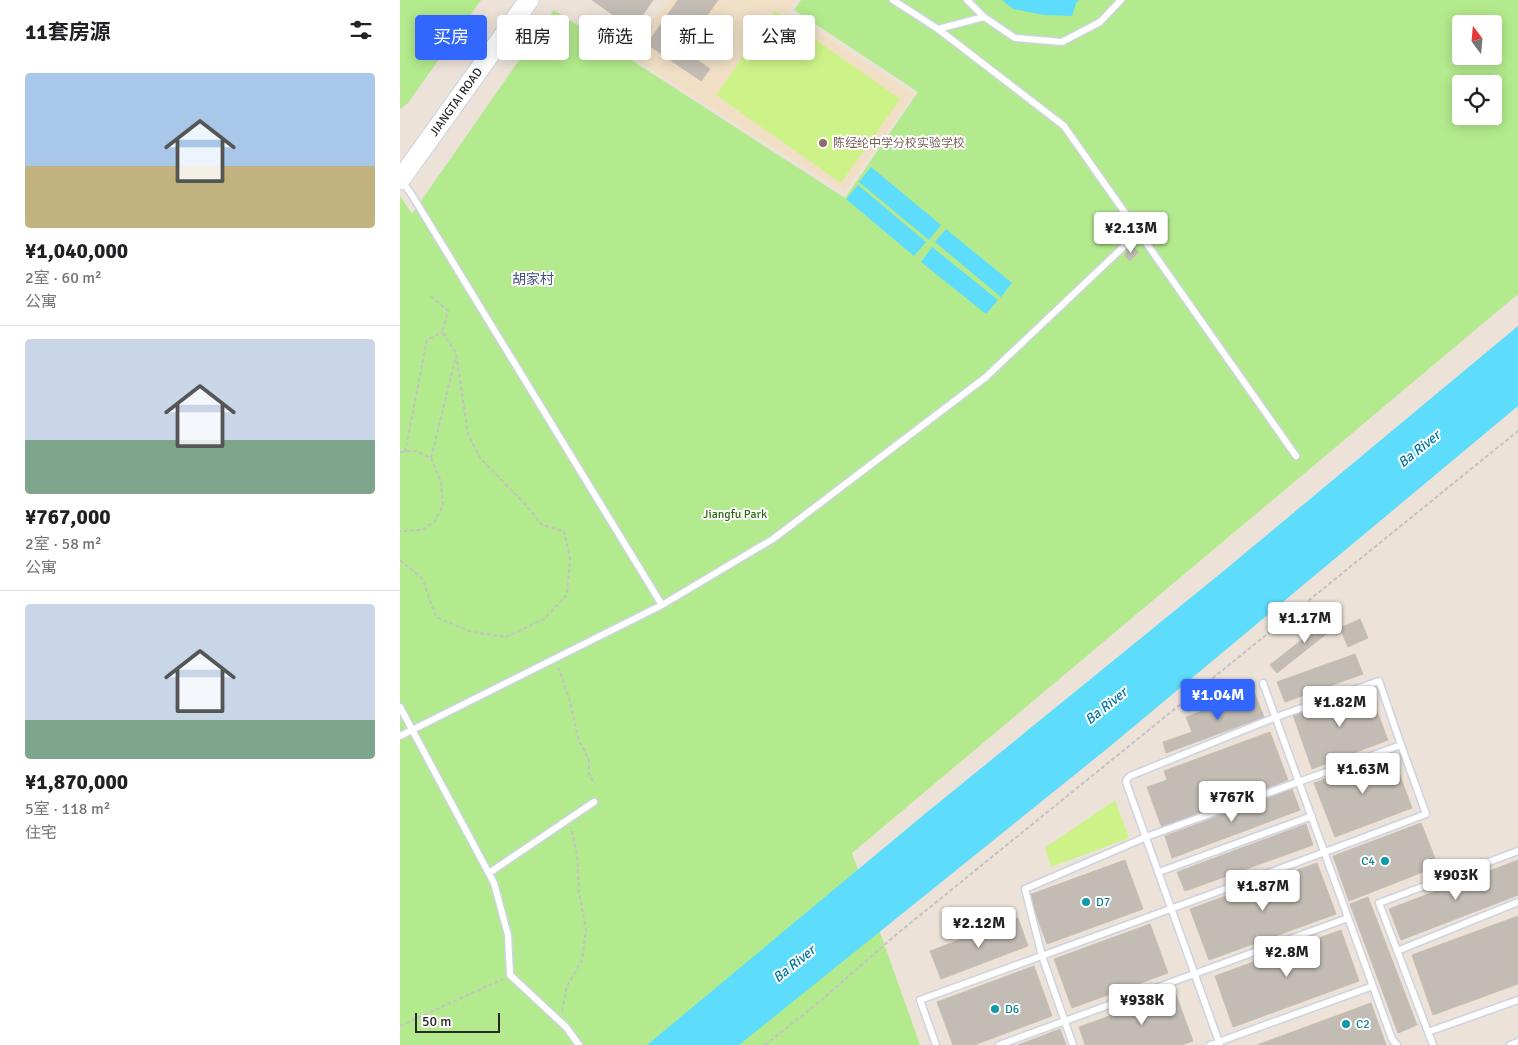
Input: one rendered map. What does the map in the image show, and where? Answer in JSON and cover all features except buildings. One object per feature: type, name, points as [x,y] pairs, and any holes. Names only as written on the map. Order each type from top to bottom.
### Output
[{"type":"main road","name":"JIANGTAI ROAD","points":[[400,180],[528,0]]},
{"type":"lane","points":[[893,0],[938,29],[1064,126],[1296,456]]},
{"type":"lane","points":[[966,0],[984,17],[1016,38],[1062,42],[1100,22],[1122,0]]},
{"type":"lane","points":[[938,29],[984,17]]},
{"type":"lane","points":[[400,180],[410,192],[662,605]]},
{"type":"lane","points":[[400,736],[662,605],[774,539],[986,377],[1138,233]]},
{"type":"lane","points":[[936,1045],[920,1000],[1172,909],[1325,853],[1426,814],[1379,681],[1276,717],[1130,776],[1127,779],[1126,782],[1159,872],[1172,909],[1220,1043]]},
{"type":"lane","points":[[1263,683],[1392,1039],[1397,1045]]},
{"type":"lane","points":[[400,707],[494,883],[508,935],[510,975],[566,1027],[579,1045]]},
{"type":"lane","points":[[1073,1045],[1042,956],[1025,889],[1146,837],[1401,745]]},
{"type":"lane","points":[[488,873],[594,802]]},
{"type":"lane","points":[[1159,872],[1312,816]]},
{"type":"lane","points":[[1433,1045],[1379,903],[1518,852]]},
{"type":"lane","points":[[1397,951],[1518,902]]},
{"type":"lane","points":[[1000,1045],[1348,918]]},
{"type":"lane","points":[[1210,1045],[1220,1043],[1373,986]]},
{"type":"lane","points":[[1428,1032],[1518,1000]]},
{"type":"lane","points":[[1510,1045],[1518,1042]]},
{"type":"path","points":[[405,452],[427,340],[442,332],[448,311],[430,296]]},
{"type":"path","points":[[400,560],[422,578],[436,616],[472,632],[506,637],[544,619],[567,595],[570,559],[564,531],[542,525],[526,505],[480,458],[468,434],[456,354],[442,332]]},
{"type":"path","points":[[400,532],[422,530],[435,521],[442,505],[442,482],[431,458],[456,354]]},
{"type":"path","points":[[766,1045],[906,927],[1518,431]]},
{"type":"path","points":[[400,452],[416,451],[431,458]]},
{"type":"path","points":[[555,658],[570,701],[580,742],[589,762],[588,774],[595,784]]},
{"type":"path","points":[[561,1022],[562,1002],[567,986],[582,960],[586,930],[579,893],[577,854],[569,820]]},
{"type":"path","points":[[400,1026],[510,975]]},
{"type":"shaded area","name":"陈经纶中学分校实验学校","points":[[667,0],[796,0],[788,12],[793,15],[743,15],[743,60],[815,60],[815,30],[914,94],[844,192],[636,60],[651,60],[651,23]]},
{"type":"green space","points":[[400,0],[481,0],[470,15],[415,15],[415,60],[438,60],[408,103],[400,109]]},
{"type":"green space","name":"Jiangfu Park","points":[[801,0],[1518,0],[1518,294],[852,853],[920,1045],[400,1045],[400,196],[412,214],[519,60],[569,60],[569,20],[579,26],[579,60],[631,60],[845,198],[918,92],[815,24],[815,15],[802,15],[794,10]]},
{"type":"green space","name":"Jiangfu Park","points":[[554,10],[562,15],[551,15]]},
{"type":"green space","points":[[775,11],[781,15],[772,15]]},
{"type":"green space","points":[[815,39],[900,99],[841,183],[716,95],[743,57],[743,60],[815,60]]},
{"type":"green space","points":[[1115,800],[1129,838],[1051,867],[1045,848]]},
{"type":"water","points":[[1002,0],[1079,0],[1076,3],[1072,16],[1044,15],[1013,9]]},
{"type":"water","points":[[871,167],[941,225],[929,240],[859,182]]},
{"type":"water","points":[[858,185],[926,242],[914,256],[846,199]]},
{"type":"water","points":[[946,229],[1012,283],[1001,297],[935,242]]},
{"type":"water","points":[[932,247],[998,300],[986,314],[921,262]]},
{"type":"water","name":"Ba River","points":[[1518,326],[1518,406],[1108,748],[739,1045],[647,1045],[926,813],[1226,569]]},
{"type":"place","name":"陈经纶中学分校实验学校","points":[[823,143]]},
{"type":"place","name":"C4","points":[[1385,861]]},
{"type":"place","name":"D7","points":[[1086,902]]},
{"type":"place","name":"D6","points":[[995,1009]]},
{"type":"place","name":"C2","points":[[1346,1024]]},
{"type":"district","name":"胡家村","points":[[533,279]]}]
